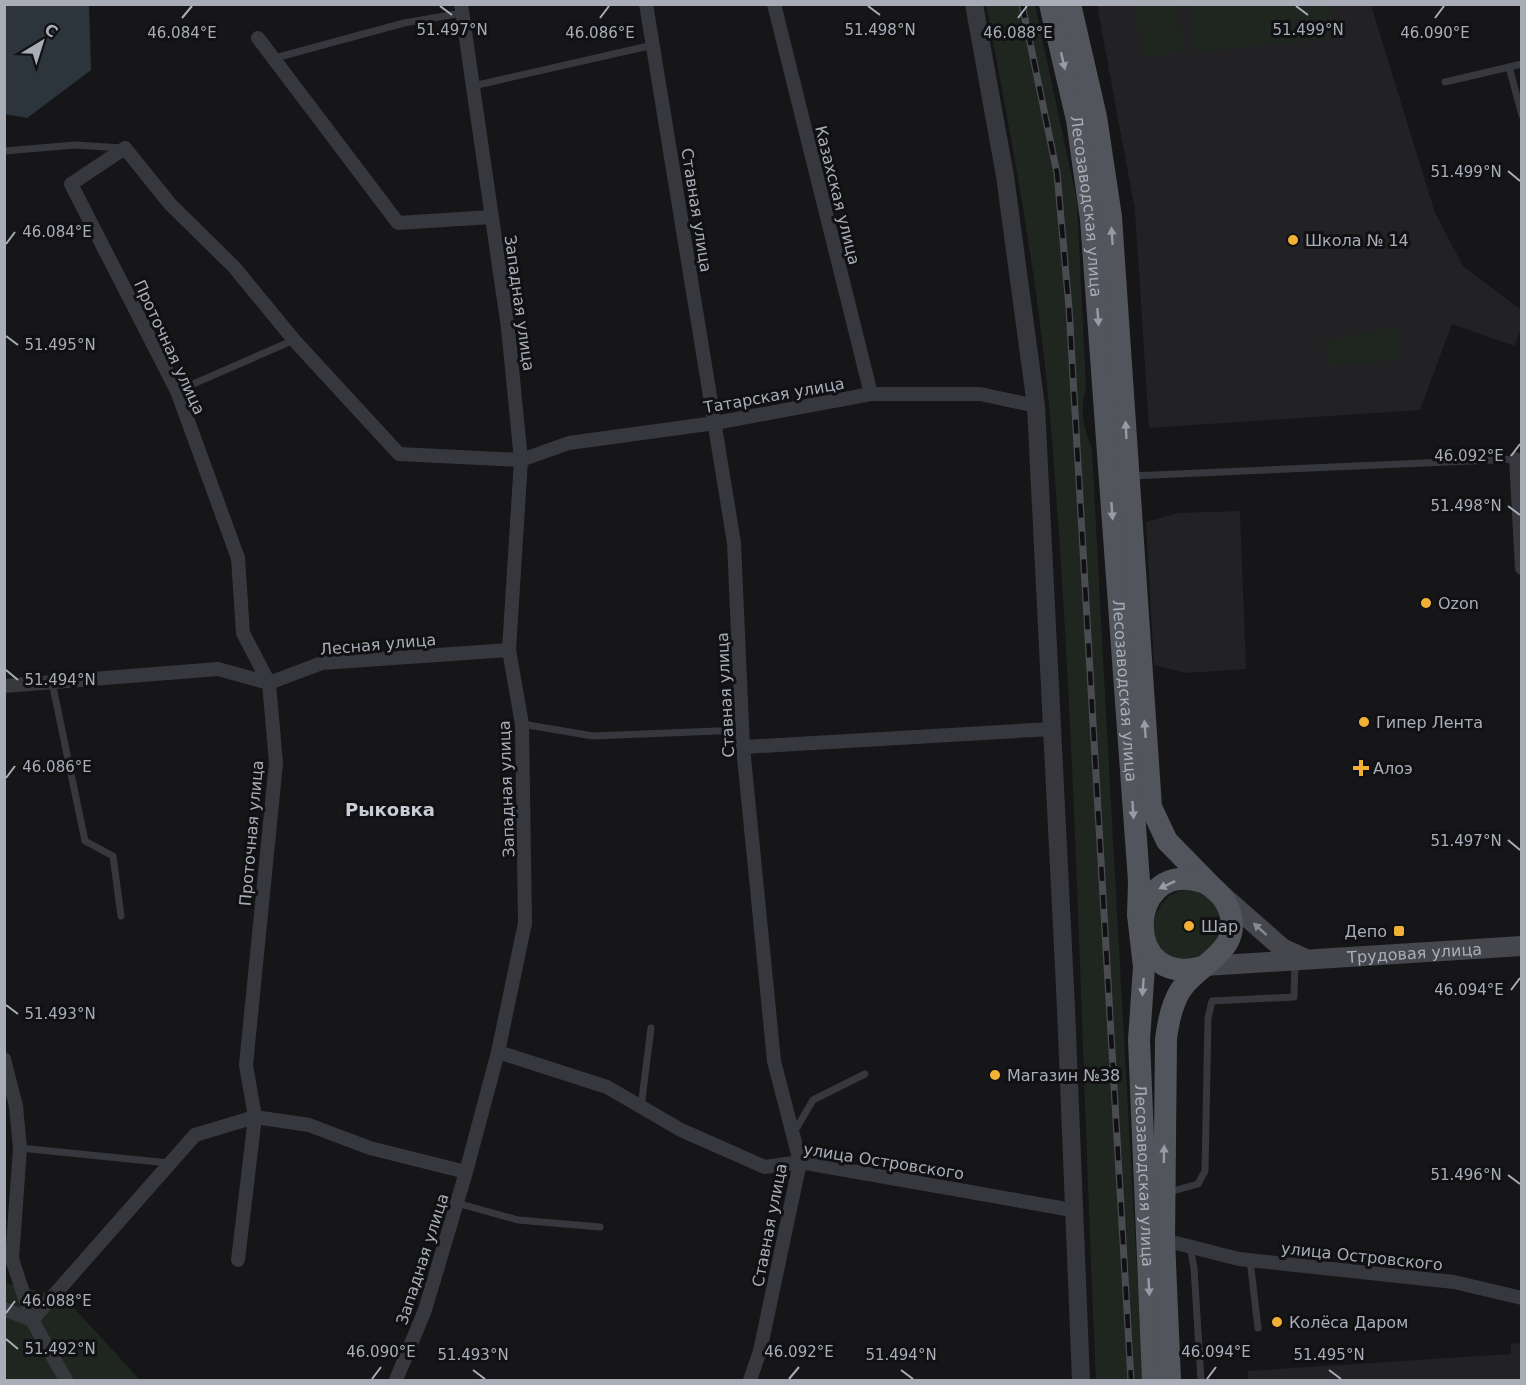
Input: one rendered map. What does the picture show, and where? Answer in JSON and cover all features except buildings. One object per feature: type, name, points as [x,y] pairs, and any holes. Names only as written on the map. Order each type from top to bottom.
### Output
[{"type":"main road","name":"Лесозаводская улица","points":[[1050,4],[1077,120],[1091,219],[1138,869],[1138,915],[1144,967],[1139,1040],[1153,1380]]},
{"type":"main road","name":"Лесозаводская улица","points":[[1070,4],[1096,117],[1111,217],[1151,807],[1167,841],[1215,890]]},
{"type":"main road","points":[[1189,879],[1207,884],[1215,890],[1227,904],[1231,931],[1225,948],[1205,966],[1184,970],[1164,964],[1148,949],[1141,929],[1148,901],[1169,882],[1189,879]]},
{"type":"main road","name":"Трудовая улица","points":[[1215,890],[1282,948],[1302,960]]},
{"type":"main road","name":"Трудовая улица","points":[[1205,966],[1521,946]]},
{"type":"main road","name":"Лесозаводская улица","points":[[1170,1380],[1164,1240],[1166,1039],[1168,1020],[1179,993],[1205,966]]},
{"type":"street","name":"Ставная улица","points":[[646,4],[734,543],[743,747],[774,1061],[800,1162],[760,1351],[750,1380]]},
{"type":"street","name":"Казахская улица","points":[[774,4],[871,394]]},
{"type":"street","points":[[975,4],[1005,176],[1036,406],[1066,1008],[1072,1210],[1081,1380]]},
{"type":"street","name":"Западная улица","points":[[396,1380],[425,1310],[466,1172],[498,1052],[525,923],[522,724],[509,650],[521,460],[508,328],[462,9]]},
{"type":"street","points":[[258,38],[398,223],[491,217]]},
{"type":"street","points":[[125,148],[170,204],[234,267],[294,340],[399,454],[521,460]]},
{"type":"street","name":"Проточная улица","points":[[125,148],[71,184],[177,391],[238,558],[243,633],[269,683],[276,763],[246,1065],[255,1117],[238,1260]]},
{"type":"street","name":"Татарская улица","points":[[521,460],[569,443],[715,423],[871,394],[980,394],[1036,406]]},
{"type":"street","points":[[1516,459],[1521,568]]},
{"type":"street","name":"Лесная улица","points":[[269,683],[322,663],[509,650]]},
{"type":"street","points":[[4,686],[218,669],[269,683]]},
{"type":"street","points":[[743,747],[1052,729]]},
{"type":"street","name":"улица Островского","points":[[498,1052],[607,1087],[681,1130],[765,1167],[800,1162],[1072,1210]]},
{"type":"street","points":[[4,1059],[16,1106],[20,1148],[12,1259],[32,1320],[66,1380]]},
{"type":"street","points":[[32,1320],[195,1135],[255,1117],[309,1125],[370,1148],[466,1172]]},
{"type":"street","name":"улица Островского","points":[[1164,1240],[1250,1260],[1454,1282],[1521,1298]]},
{"type":"street","points":[[4,1309],[32,1320]]},
{"type":"lane","points":[[275,58],[462,9]]},
{"type":"lane","points":[[473,86],[652,45]]},
{"type":"lane","points":[[1445,82],[1521,64]]},
{"type":"lane","points":[[1509,67],[1521,115]]},
{"type":"lane","points":[[4,151],[75,145],[125,148]]},
{"type":"lane","points":[[177,391],[294,340]]},
{"type":"lane","points":[[1128,476],[1516,459]]},
{"type":"lane","points":[[52,682],[85,841],[113,856],[122,916]]},
{"type":"lane","points":[[522,724],[593,736],[742,730]]},
{"type":"lane","points":[[1164,1193],[1198,1184],[1204,1171],[1208,1018],[1212,1001],[1294,997],[1302,960]]},
{"type":"lane","points":[[641,1107],[651,1028]]},
{"type":"lane","points":[[793,1134],[813,1100],[865,1074]]},
{"type":"lane","points":[[20,1148],[170,1163]]},
{"type":"lane","points":[[457,1203],[518,1220],[600,1227]]},
{"type":"lane","points":[[1190,1247],[1194,1268],[1201,1380]]},
{"type":"lane","points":[[1250,1260],[1258,1328]]},
{"type":"shaded area","points":[[4,5],[89,5],[91,70],[27,118],[5,114]]},
{"type":"shaded area","points":[[986,5],[1035,5],[1077,201],[1086,388],[1083,411],[1092,449],[1143,1380],[1096,1380],[1072,777],[1050,416],[1039,313],[1015,158]]},
{"type":"shaded area","name":"Школа № 14","points":[[1097,5],[1371,5],[1435,213],[1463,266],[1521,310],[1521,330],[1514,346],[1452,324],[1420,410],[1149,428],[1135,210]]},
{"type":"shaded area","points":[[1136,5],[1178,5],[1183,52],[1142,57]]},
{"type":"shaded area","points":[[1189,5],[1330,5],[1334,37],[1195,53]]},
{"type":"shaded area","points":[[1397,327],[1400,360],[1327,366],[1326,340]]},
{"type":"shaded area","points":[[1240,511],[1246,669],[1186,673],[1154,665],[1146,522],[1178,513]]},
{"type":"shaded area","points":[[1192,888],[1213,896],[1226,930],[1204,958],[1181,960],[1168,956],[1160,947],[1155,936],[1154,924],[1157,912],[1165,901],[1176,892]]},
{"type":"shaded area","points":[[5,1283],[64,1297],[140,1380],[5,1380]]},
{"type":"shaded area","points":[[1521,1343],[1521,1380],[1248,1380],[1248,1371],[1511,1354],[1511,1344]]},
{"type":"railway","points":[[1022,4],[1057,173],[1069,308],[1131,1380]]},
{"type":"place","name":"Школа № 14","points":[[1293,240]]},
{"type":"place","name":"Ozon","points":[[1426,603]]},
{"type":"place","name":"Гипер Лента","points":[[1364,722]]},
{"type":"place","name":"Алоэ","points":[[1361,768]]},
{"type":"place","name":"Шар","points":[[1189,926]]},
{"type":"place","name":"Депо","points":[[1399,931]]},
{"type":"place","name":"Магазин №38","points":[[995,1075]]},
{"type":"place","name":"Колёса Даром","points":[[1277,1322]]},
{"type":"district","name":"Рыковка","points":[[390,810]]}]
